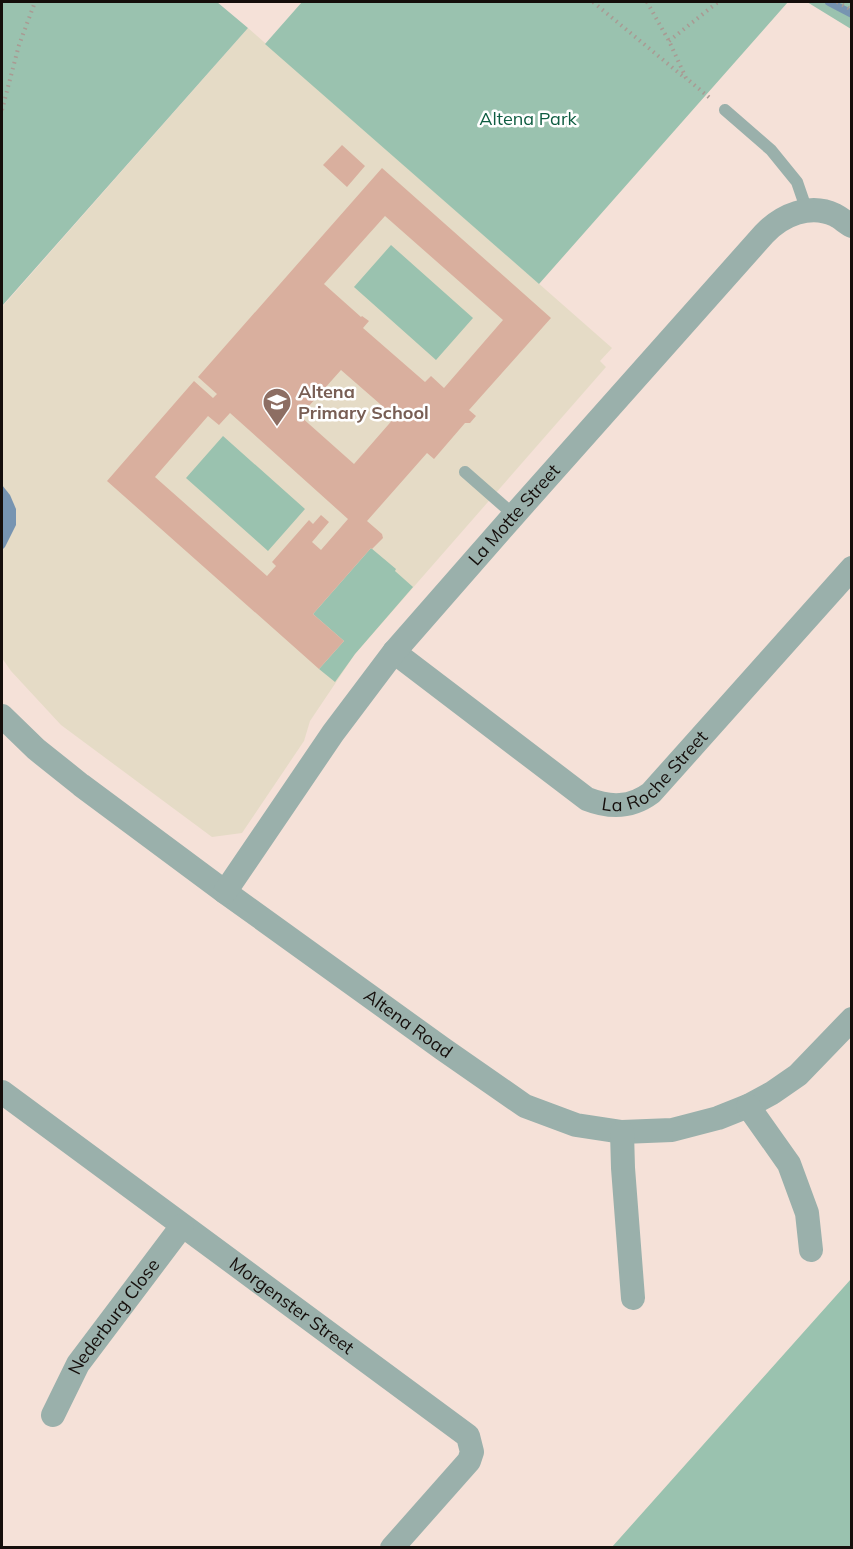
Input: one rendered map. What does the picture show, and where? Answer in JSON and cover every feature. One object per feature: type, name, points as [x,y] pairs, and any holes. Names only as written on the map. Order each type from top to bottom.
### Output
[{"type":"street","name":"La Motte Street","points":[[225,892],[333,733],[394,652],[772,225],[783,218],[807,211],[826,212],[852,226]]},
{"type":"street","name":"La Roche Street","points":[[394,652],[587,799],[599,804],[626,805],[651,793],[852,568]]},
{"type":"street","name":"Altena Road","points":[[2,716],[36,749],[81,785],[225,892],[525,1106],[576,1125],[622,1132],[672,1130],[718,1118],[748,1107],[798,1075],[852,1019]]},
{"type":"street","name":"Morgenster Street","points":[[2,1092],[468,1436],[472,1452],[469,1461],[392,1548]]},
{"type":"street","points":[[748,1107],[789,1164],[807,1213],[811,1250]]},
{"type":"street","points":[[622,1132],[633,1298]]},
{"type":"street","name":"Nederburg Close","points":[[53,1415],[78,1364],[182,1226]]},
{"type":"lane","points":[[725,110],[771,150],[798,182],[807,211]]},
{"type":"lane","points":[[465,472],[514,515]]},
{"type":"path","points":[[2,110],[19,45],[35,2]]},
{"type":"path","points":[[593,2],[725,110]]},
{"type":"path","points":[[647,2],[686,78]]},
{"type":"path","points":[[669,41],[717,2]]},
{"type":"path","points":[[837,2],[852,10]]},
{"type":"shaded area","name":"Altena Primary School","points":[[248,28],[612,348],[600,361],[606,367],[355,654],[310,721],[304,741],[242,833],[212,837],[61,725],[11,671],[2,658],[2,307]]},
{"type":"green space","points":[[2,2],[217,2],[248,28],[2,306]]},
{"type":"green space","name":"Altena Park","points":[[302,2],[788,2],[539,284],[265,44]]},
{"type":"green space","points":[[807,2],[851,2],[851,29]]},
{"type":"green space","points":[[391,245],[473,318],[436,360],[354,287]]},
{"type":"green space","points":[[223,436],[305,509],[268,551],[186,478]]},
{"type":"green space","points":[[371,548],[413,587],[355,654],[335,682],[319,669],[344,641],[313,614]]},
{"type":"green space","points":[[851,1279],[851,1547],[612,1547]]},
{"type":"water","points":[[2,485],[10,495],[16,509],[16,525],[2,550]]},
{"type":"building","points":[[342,145],[365,166],[347,187],[323,165]]},
{"type":"building","points":[[382,168],[551,318],[469,410],[476,416],[470,423],[465,423],[434,459],[427,453],[367,521],[382,534],[383,538],[371,548],[313,614],[344,641],[319,669],[107,481],[194,381],[213,398],[217,394],[198,377]],"holes":[[[385,216],[503,320],[444,388],[431,376],[425,382],[363,328],[369,321],[361,317],[324,284]],[[341,370],[395,417],[354,464],[300,416]],[[230,413],[348,519],[321,550],[312,542],[329,522],[321,515],[313,524],[309,520],[272,562],[276,566],[267,576],[155,477],[208,416],[219,425]]]},
{"type":"waterway","points":[[829,2],[852,14]]},
{"type":"place","name":"Altena Primary School","points":[[277,428]]}]
